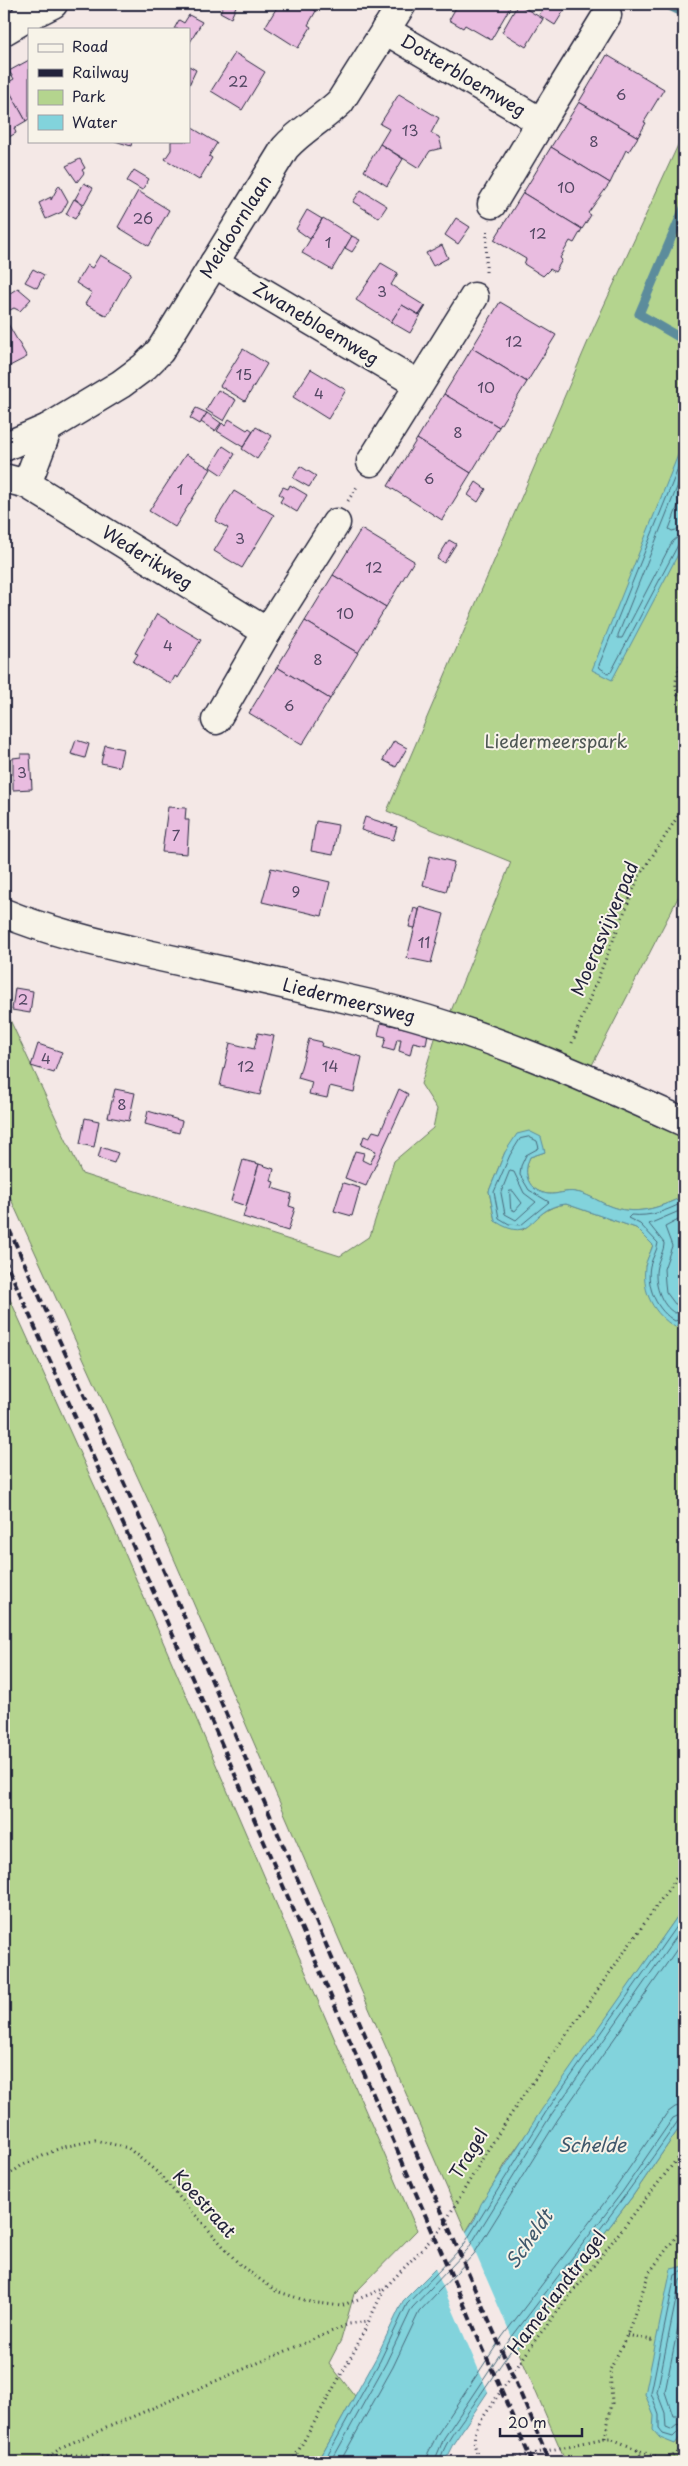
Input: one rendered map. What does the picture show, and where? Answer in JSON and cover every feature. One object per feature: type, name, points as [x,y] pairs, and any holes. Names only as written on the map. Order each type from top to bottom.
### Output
[{"type":"street","name":"Meidoornlaan","points":[[4,447],[48,428],[121,384],[144,367],[160,351],[285,148],[297,134],[326,115],[340,102],[402,4]]},
{"type":"street","points":[[4,31],[38,7]]},
{"type":"street","name":"Dotterbloemweg","points":[[492,204],[607,15]]},
{"type":"street","name":"Dotterbloemweg","points":[[386,30],[541,122]]},
{"type":"street","name":"Zwanebloemweg","points":[[214,263],[418,384]]},
{"type":"street","points":[[371,462],[474,297]]},
{"type":"street","points":[[15,481],[48,428]]},
{"type":"street","name":"Wederikweg","points":[[15,481],[267,632]]},
{"type":"street","points":[[216,720],[267,632],[336,523]]},
{"type":"street","name":"Liedermeersweg","points":[[4,913],[25,922],[124,948],[376,1006],[459,1028],[562,1067],[684,1122]]},
{"type":"path","points":[[474,297],[486,275],[486,238],[492,204]]},
{"type":"path","points":[[336,523],[371,462]]},
{"type":"path","points":[[684,656],[677,672],[675,688],[684,705]]},
{"type":"path","name":"Moerasvijverpad","points":[[562,1067],[638,878],[684,807]]},
{"type":"path","name":"Tragel","points":[[292,2462],[356,2348],[384,2288],[441,2229],[523,2096],[684,1867]]},
{"type":"path","name":"Koestraat","points":[[4,2179],[21,2166],[60,2148],[95,2140],[128,2148],[158,2173],[240,2265],[276,2291],[310,2302],[341,2306],[384,2288]]},
{"type":"path","name":"Hamerlandtragel","points":[[480,2462],[474,2445],[474,2433],[480,2422],[536,2339],[684,2150]]},
{"type":"path","points":[[605,2438],[612,2403],[610,2370],[627,2335],[649,2273],[681,2230],[684,2218]]},
{"type":"path","points":[[36,2462],[48,2457],[64,2446],[340,2328],[368,2321]]},
{"type":"path","points":[[627,2335],[656,2341]]},
{"type":"path","points":[[496,2462],[605,2438],[610,2438],[665,2461],[684,2449]]},
{"type":"path","points":[[636,2450],[645,2462]]},
{"type":"path","points":[[48,2457],[81,2456],[136,2462]]},
{"type":"green space","name":"Liedermeerspark","points":[[684,132],[684,886],[591,1067],[451,1011],[511,862],[387,811],[595,325]]},
{"type":"green space","points":[[4,1007],[82,1174],[340,1256],[370,1236],[394,1161],[433,1128],[437,1109],[421,1084],[437,1032],[684,1131],[684,1196],[647,1210],[617,1209],[579,1193],[548,1194],[541,1192],[528,1181],[527,1170],[530,1157],[545,1152],[505,1152],[489,1191],[495,1221],[523,1230],[547,1210],[566,1204],[636,1228],[653,1245],[645,1266],[675,1327],[684,1321],[684,1907],[506,2163],[466,2232],[159,1524],[4,1184]]},
{"type":"green space","points":[[4,1286],[120,1542],[417,2230],[354,2294],[341,2340],[329,2363],[355,2396],[318,2462],[4,2462]]},
{"type":"green space","points":[[684,2121],[684,2462],[566,2462],[517,2348],[632,2197]]},
{"type":"water","points":[[684,440],[684,543],[612,680],[592,670]]},
{"type":"water","points":[[529,1131],[541,1137],[545,1152],[530,1157],[527,1170],[528,1181],[541,1192],[548,1194],[579,1193],[588,1195],[617,1209],[637,1211],[647,1210],[684,1196],[684,1321],[675,1327],[661,1316],[651,1302],[645,1286],[645,1277],[646,1264],[653,1245],[636,1228],[566,1204],[544,1212],[525,1228],[518,1230],[508,1228],[495,1221],[489,1191],[505,1152],[517,1134]]},
{"type":"water","name":"Schelde","points":[[684,1907],[684,2121],[632,2197],[517,2348],[453,2444],[444,2462],[318,2462],[376,2358],[403,2301],[439,2265],[466,2232],[475,2219],[481,2204],[542,2109]]},
{"type":"water","points":[[684,2266],[684,2432],[675,2444],[660,2438],[653,2430],[654,2416],[645,2394],[671,2269]]},
{"type":"pier","points":[[465,2229],[518,2351],[489,2394],[434,2266],[457,2242]]},
{"type":"building","points":[[224,4],[237,4],[231,18],[220,12]]},
{"type":"building","points":[[279,4],[305,4],[316,11],[308,25],[311,27],[298,48],[265,27]]},
{"type":"building","points":[[458,4],[512,4],[491,40],[465,25],[463,28],[449,20]]},
{"type":"building","points":[[518,4],[543,19],[526,47],[502,32]]},
{"type":"building","points":[[546,4],[568,4],[555,25],[539,15]]},
{"type":"building","points":[[189,15],[202,22],[190,42],[190,28],[175,28],[179,20],[184,23]]},
{"type":"building","points":[[235,53],[265,72],[242,110],[211,91]]},
{"type":"building","points":[[607,55],[664,89],[644,122],[646,123],[638,137],[579,102]]},
{"type":"building","points":[[28,61],[28,120],[26,121],[5,84],[14,79],[9,71]]},
{"type":"building","points":[[190,67],[196,70],[190,83]]},
{"type":"building","points":[[4,81],[26,121],[14,128],[16,133],[4,140]]},
{"type":"building","points":[[399,94],[439,118],[431,133],[439,137],[442,148],[430,151],[419,168],[380,144],[389,129],[380,124]]},
{"type":"building","points":[[579,102],[638,137],[629,151],[626,150],[610,183],[551,147]]},
{"type":"building","points":[[190,127],[217,143],[209,156],[212,158],[199,180],[165,159],[171,150],[171,142],[190,142]]},
{"type":"building","points":[[118,142],[132,142],[131,146]]},
{"type":"building","points":[[380,144],[403,159],[387,186],[364,171]]},
{"type":"building","points":[[551,147],[610,183],[588,213],[591,215],[582,229],[523,193]]},
{"type":"building","points":[[80,159],[85,168],[82,170],[84,173],[77,182],[66,166]]},
{"type":"building","points":[[134,170],[149,179],[142,190],[127,181]]},
{"type":"building","points":[[84,183],[93,188],[84,204],[75,199]]},
{"type":"building","points":[[59,185],[68,201],[62,212],[46,219],[39,203],[51,197],[51,200]]},
{"type":"building","points":[[361,190],[387,206],[379,218],[353,202]]},
{"type":"building","points":[[138,191],[169,210],[149,246],[118,227]]},
{"type":"building","points":[[523,193],[582,229],[574,243],[570,241],[560,258],[562,260],[555,272],[550,269],[543,276],[524,264],[526,259],[494,240]]},
{"type":"building","points":[[74,199],[83,205],[75,219],[66,214]]},
{"type":"building","points":[[307,210],[322,219],[310,239],[296,229]]},
{"type":"building","points":[[323,218],[352,236],[332,270],[302,253]]},
{"type":"building","points":[[456,218],[470,227],[458,244],[445,235]]},
{"type":"building","points":[[352,236],[360,240],[352,252],[345,248]]},
{"type":"building","points":[[442,245],[448,258],[433,266],[426,253]]},
{"type":"building","points":[[100,255],[131,273],[107,316],[85,304],[92,293],[76,283],[87,265],[92,268]]},
{"type":"building","points":[[381,263],[398,273],[391,285],[425,306],[419,315],[402,305],[391,322],[356,300]]},
{"type":"building","points":[[33,269],[44,275],[37,288],[25,282]]},
{"type":"building","points":[[18,288],[31,299],[20,311],[14,308],[8,311],[4,303],[4,297]]},
{"type":"building","points":[[500,302],[556,335],[527,382],[472,348]]},
{"type":"building","points":[[402,305],[419,315],[426,306],[410,333],[391,322]]},
{"type":"building","points":[[8,324],[27,357],[4,369],[4,326]]},
{"type":"building","points":[[472,348],[527,382],[499,427],[444,394]]},
{"type":"building","points":[[243,349],[267,364],[245,401],[220,386]]},
{"type":"building","points":[[311,369],[346,390],[328,419],[293,397]]},
{"type":"building","points":[[218,390],[236,400],[224,421],[206,410]]},
{"type":"building","points":[[444,394],[499,427],[471,473],[417,439]]},
{"type":"building","points":[[196,408],[207,413],[200,424],[190,418]]},
{"type":"building","points":[[207,413],[221,423],[215,431],[201,422]]},
{"type":"building","points":[[229,419],[247,430],[249,428],[253,431],[243,447],[217,431],[222,423],[225,426]]},
{"type":"building","points":[[256,427],[272,436],[257,459],[242,449]]},
{"type":"building","points":[[417,439],[471,473],[442,520],[388,486]]},
{"type":"building","points":[[223,446],[235,454],[222,475],[210,467]]},
{"type":"building","points":[[186,454],[211,469],[175,527],[149,511]]},
{"type":"building","points":[[300,466],[316,476],[309,487],[293,478]]},
{"type":"building","points":[[476,482],[486,489],[478,502],[468,495]]},
{"type":"building","points":[[290,485],[307,495],[297,512],[280,502],[283,497],[279,494],[283,487],[288,489]]},
{"type":"building","points":[[234,491],[274,515],[242,568],[214,551],[228,528],[215,521]]},
{"type":"building","points":[[361,529],[414,561],[386,607],[333,575]]},
{"type":"building","points":[[449,540],[456,544],[444,563],[437,559]]},
{"type":"building","points":[[333,575],[386,607],[358,653],[305,621]]},
{"type":"building","points":[[157,614],[201,640],[178,678],[175,676],[171,684],[133,662],[138,654],[135,653]]},
{"type":"building","points":[[305,621],[358,653],[330,699],[277,667]]},
{"type":"building","points":[[277,667],[330,699],[302,745],[249,713]]},
{"type":"building","points":[[76,740],[89,744],[85,758],[71,754]]},
{"type":"building","points":[[394,741],[407,748],[396,767],[383,760]]},
{"type":"building","points":[[105,745],[123,749],[119,767],[101,763]]},
{"type":"building","points":[[21,754],[30,754],[32,789],[13,790],[13,758],[21,757]]},
{"type":"building","points":[[168,807],[186,808],[185,820],[189,820],[187,854],[162,852]]},
{"type":"building","points":[[365,817],[397,827],[393,840],[361,830]]},
{"type":"building","points":[[316,821],[338,825],[333,855],[311,851]]},
{"type":"building","points":[[430,856],[454,862],[446,892],[423,885]]},
{"type":"building","points":[[271,868],[330,882],[322,916],[262,902]]},
{"type":"building","points":[[420,907],[444,914],[431,963],[407,958]]},
{"type":"building","points":[[414,908],[419,910],[415,928],[409,927]]},
{"type":"building","points":[[15,988],[33,991],[30,1013],[12,1010]]},
{"type":"building","points":[[381,1023],[428,1033],[426,1045],[413,1042],[410,1055],[399,1051],[401,1039],[397,1039],[394,1051],[383,1048],[386,1037],[378,1035]]},
{"type":"building","points":[[258,1033],[274,1036],[260,1095],[220,1086],[230,1043],[254,1049]]},
{"type":"building","points":[[309,1039],[322,1042],[321,1046],[362,1057],[354,1092],[330,1086],[327,1098],[309,1094],[312,1082],[298,1078]]},
{"type":"building","points":[[38,1044],[62,1052],[54,1073],[31,1066]]},
{"type":"building","points":[[115,1089],[135,1093],[129,1121],[108,1117]]},
{"type":"building","points":[[399,1089],[408,1094],[366,1186],[345,1178],[355,1151],[364,1153],[362,1160],[370,1164],[376,1151],[361,1145],[364,1136],[369,1138],[373,1131],[380,1133]]},
{"type":"building","points":[[148,1111],[182,1121],[179,1133],[145,1124]]},
{"type":"building","points":[[85,1118],[99,1121],[94,1147],[80,1144]]},
{"type":"building","points":[[101,1147],[118,1153],[114,1163],[98,1158]]},
{"type":"building","points":[[243,1160],[259,1164],[246,1206],[231,1201]]},
{"type":"building","points":[[259,1164],[274,1169],[271,1181],[274,1182],[272,1188],[292,1194],[289,1206],[295,1208],[288,1231],[243,1217]]},
{"type":"building","points":[[343,1183],[360,1188],[352,1216],[334,1211]]},
{"type":"waterway","points":[[665,4],[684,13]]},
{"type":"waterway","points":[[684,208],[639,314],[684,340]]},
{"type":"railway","points":[[4,1218],[176,1598],[550,2462]]},
{"type":"railway","points":[[4,1258],[227,1756],[532,2462]]},
{"type":"water label","name":"Scheldt","points":[[529,2239]]}]
